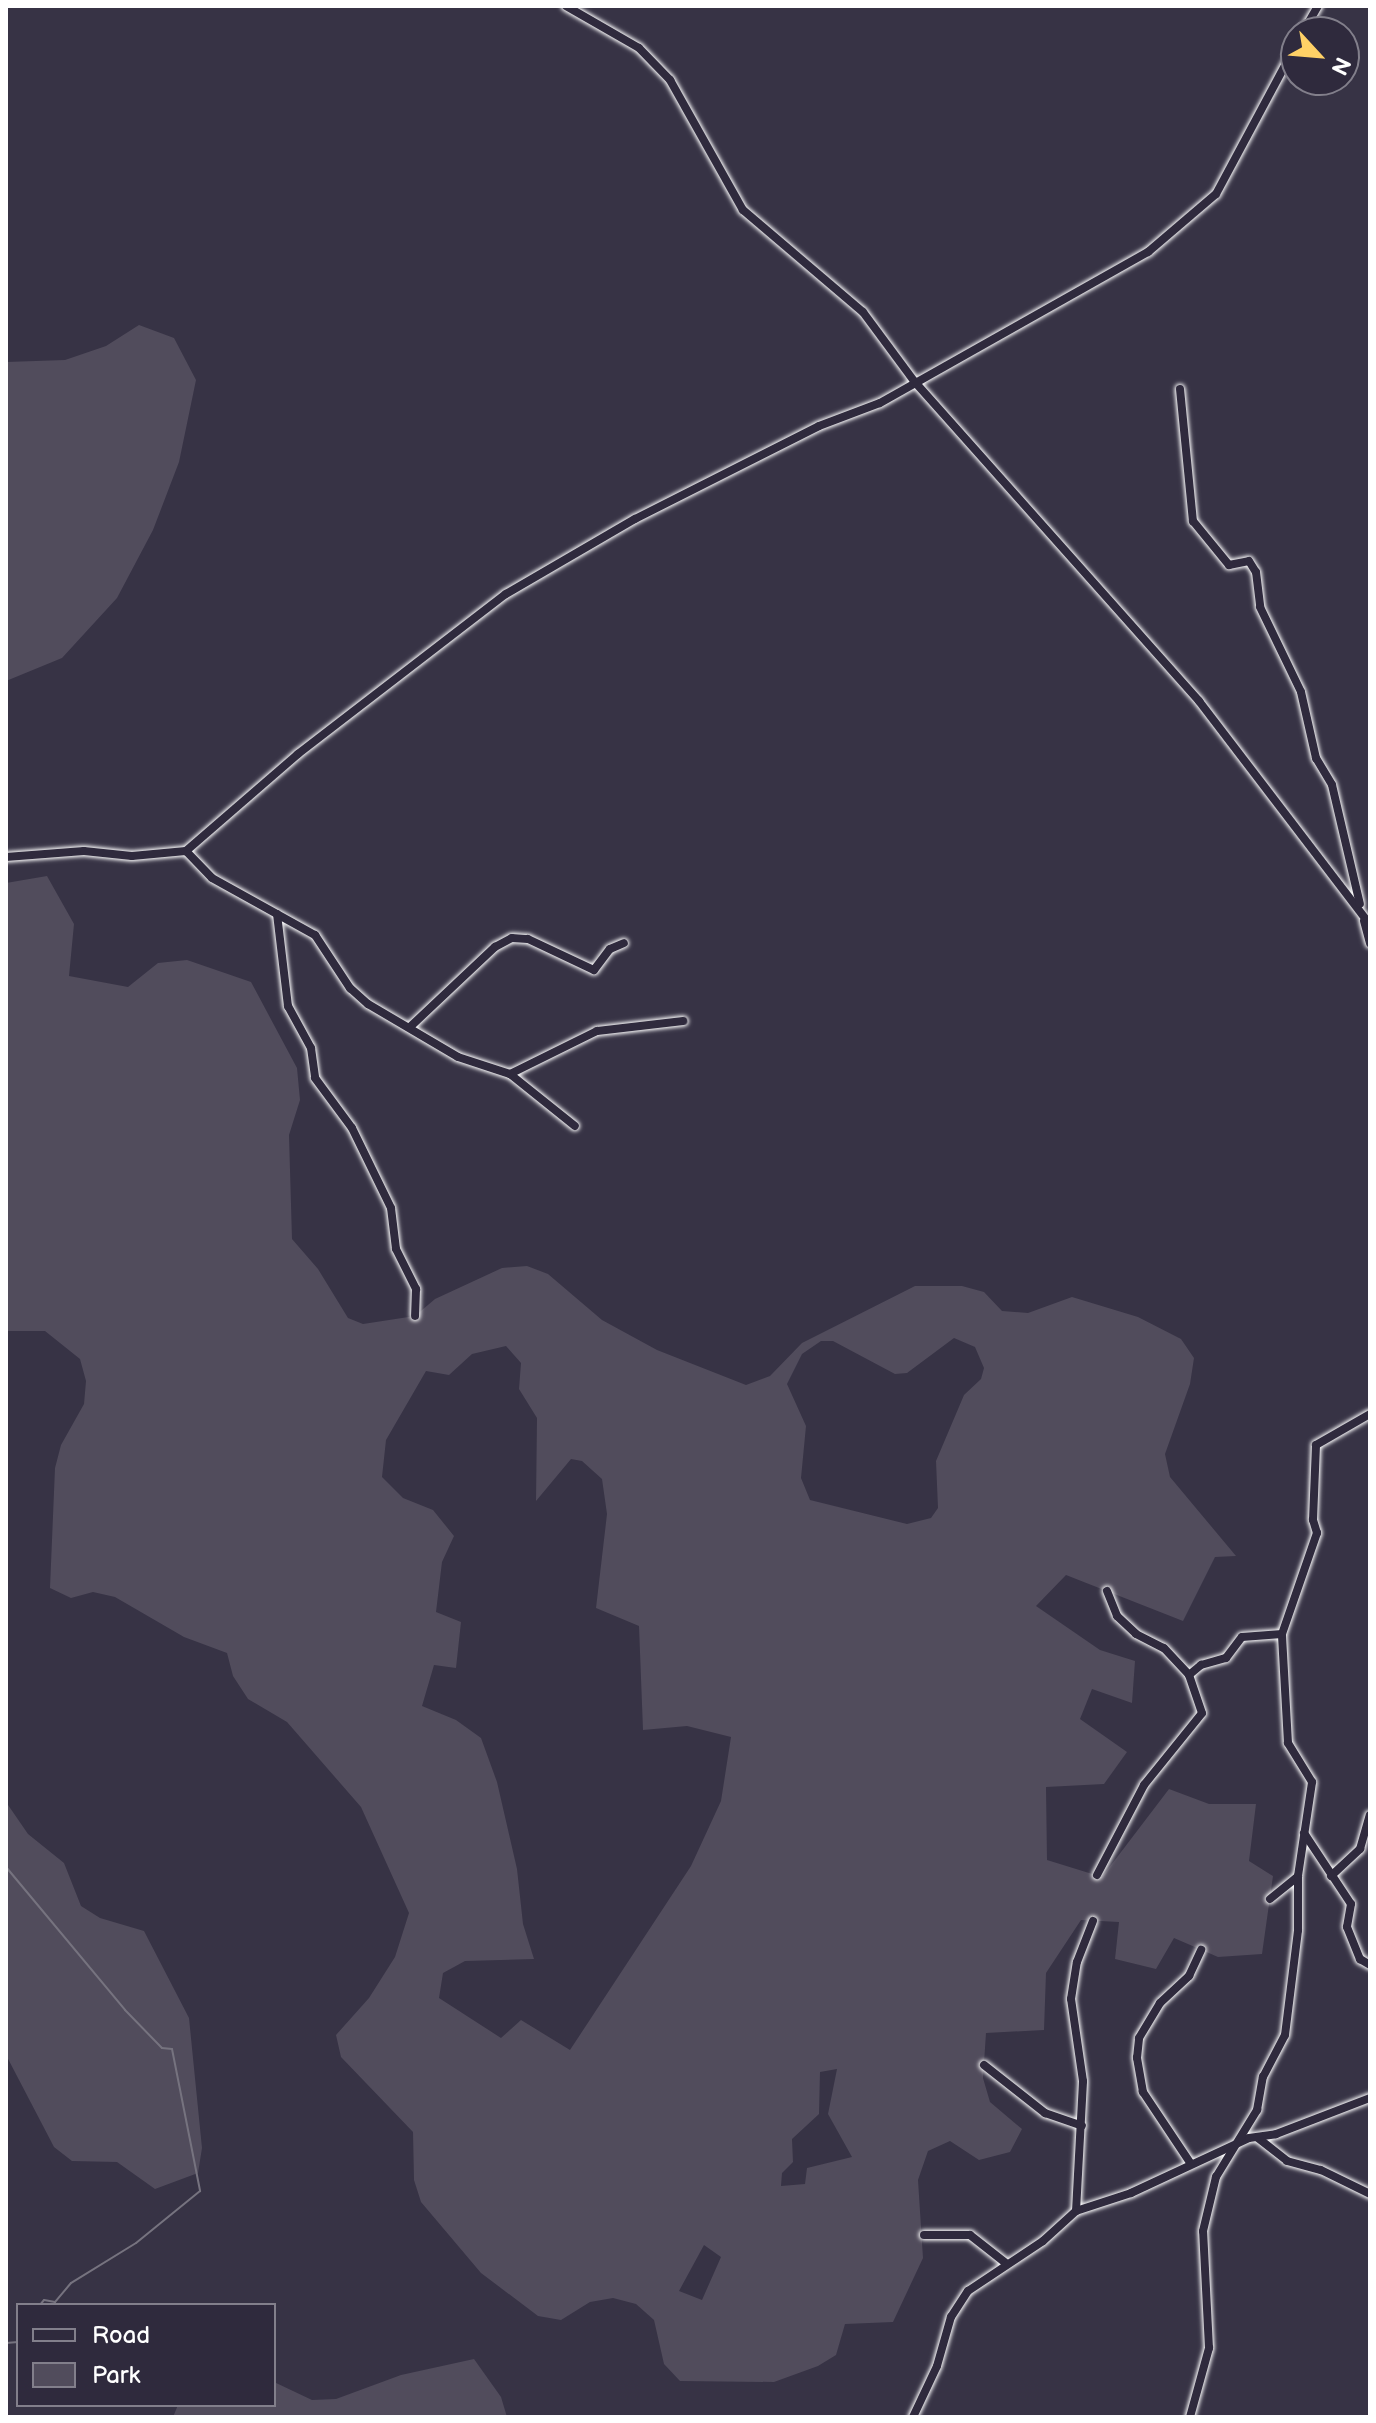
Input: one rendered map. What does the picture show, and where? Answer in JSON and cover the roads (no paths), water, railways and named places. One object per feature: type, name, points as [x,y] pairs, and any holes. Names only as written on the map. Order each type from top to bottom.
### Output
[{"type":"street","points":[[566,6],[639,48],[670,80],[743,210],[863,312],[914,381],[1199,701],[1361,909],[1370,925]]},
{"type":"street","points":[[6,857],[84,851],[132,856],[186,851],[298,754],[506,594],[635,519],[819,426],[880,403],[914,381],[1148,252],[1184,226],[1216,194],[1280,75]]},
{"type":"street","points":[[1180,389],[1193,521],[1229,565],[1249,561],[1256,572],[1260,607],[1301,692],[1316,758],[1332,785],[1370,943]]},
{"type":"street","points":[[186,851],[198,869],[315,935],[350,988],[368,1004],[458,1057],[510,1074],[575,1126]]},
{"type":"street","points":[[277,914],[288,1006],[311,1048],[315,1078],[352,1128],[391,1208],[396,1249],[414,1278],[415,1316]]},
{"type":"street","points":[[410,1027],[452,993],[495,947],[512,938],[528,939],[594,970],[610,949],[624,943]]},
{"type":"street","points":[[510,1074],[597,1031],[683,1021]]},
{"type":"street","points":[[1190,2417],[1209,2348],[1203,2231],[1216,2177],[1257,2110],[1263,2077],[1285,2035],[1298,1930],[1298,1876],[1312,1782],[1288,1743],[1282,1634],[1317,1533],[1316,1445],[1370,1414]]},
{"type":"street","points":[[1097,1875],[1144,1785],[1202,1713],[1189,1675],[1164,1648],[1136,1634],[1117,1616],[1107,1591]]},
{"type":"street","points":[[1189,1675],[1201,1665],[1226,1658],[1242,1637],[1282,1634]]},
{"type":"street","points":[[1331,1876],[1360,1849],[1370,1815]]},
{"type":"street","points":[[1303,1832],[1351,1904],[1347,1927],[1360,1959],[1370,1965]]},
{"type":"street","points":[[1270,1899],[1298,1876]]},
{"type":"street","points":[[1076,2211],[1082,2126],[1082,2061],[1071,1999],[1077,1962],[1093,1921]]},
{"type":"street","points":[[1191,2164],[1143,2092],[1137,2058],[1139,2038],[1160,2003],[1189,1976],[1201,1950]]},
{"type":"street","points":[[984,2065],[1045,2113],[1082,2126]]},
{"type":"street","points":[[913,2417],[937,2366],[951,2317],[968,2291],[1076,2211],[1131,2193],[1234,2145],[1370,2098]]},
{"type":"street","points":[[1257,2138],[1287,2161],[1321,2170],[1370,2194]]},
{"type":"street","points":[[924,2235],[970,2235],[1007,2264]]},
{"type":"waterway","points":[[6,1867],[125,2010],[162,2048],[172,2049],[200,2191],[136,2243],[71,2283],[55,2302],[44,2300],[42,2303]]},
{"type":"waterway","points":[[6,2343],[16,2342]]}]
